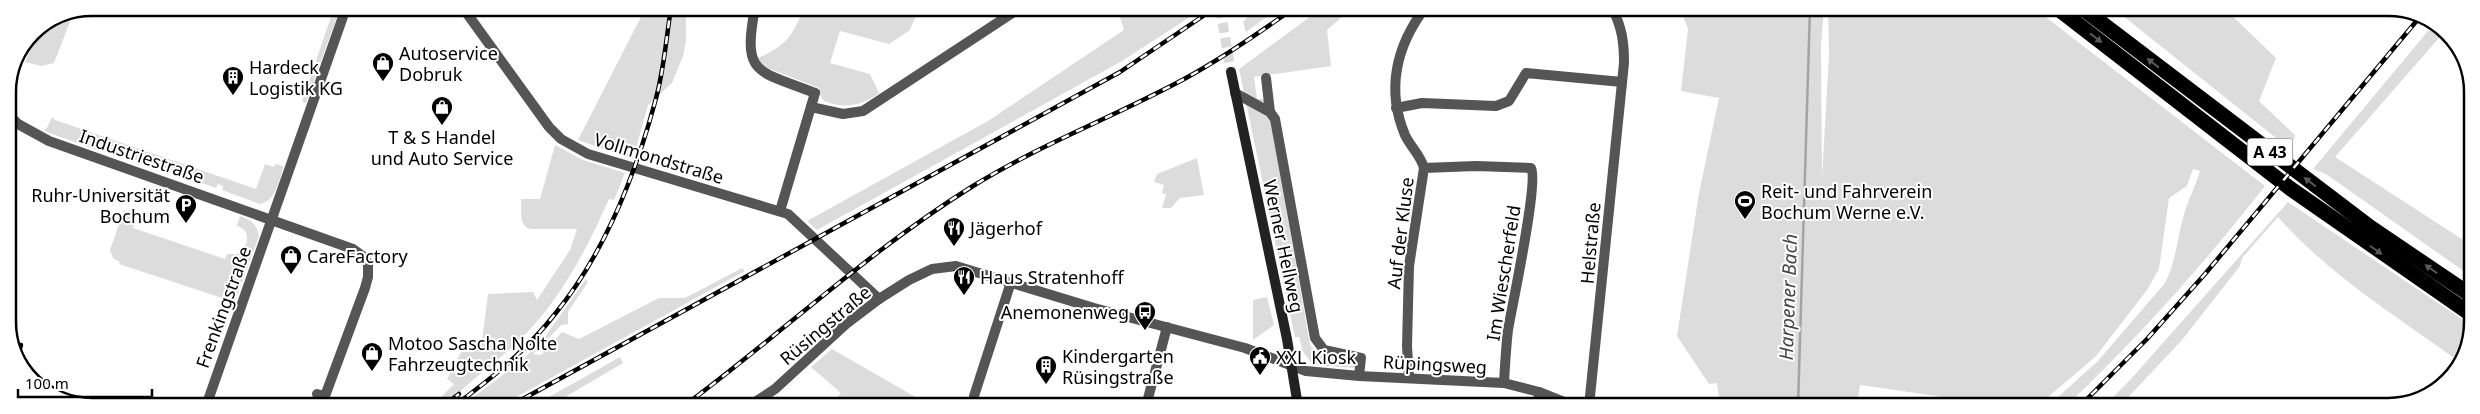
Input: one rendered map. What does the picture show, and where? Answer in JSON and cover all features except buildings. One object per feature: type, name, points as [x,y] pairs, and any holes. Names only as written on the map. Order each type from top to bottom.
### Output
[{"type":"highway","name":"A 43","points":[[2067,16],[2291,189],[2464,309]]},
{"type":"highway","name":"A 43","points":[[2093,16],[2370,226],[2464,291]]},
{"type":"main road","name":"Werner Hellweg","points":[[1231,72],[1292,366],[1297,398]]},
{"type":"street","name":"Frenkingstraße","points":[[209,398],[343,16]]},
{"type":"street","name":"Vollmondstraße","points":[[469,16],[549,127],[561,139],[588,154],[780,211],[794,219],[879,299]]},
{"type":"street","points":[[754,16],[749,44],[752,62],[756,67],[769,74],[815,93],[780,211]]},
{"type":"street","points":[[813,103],[843,114],[863,111],[1008,16]]},
{"type":"street","points":[[1420,16],[1402,48],[1395,70],[1396,108],[1407,139],[1424,168]]},
{"type":"street","name":"Helstraße","points":[[1590,398],[1622,82],[1624,43],[1620,23],[1616,16]]},
{"type":"street","points":[[1396,108],[1422,103],[1496,106],[1508,101],[1526,73],[1622,82]]},
{"type":"street","name":"Werner Hellweg","points":[[1266,78],[1270,112],[1275,119],[1315,338],[1324,350],[1361,358],[1359,376]]},
{"type":"street","points":[[1235,93],[1270,112]]},
{"type":"street","name":"Industriestraße","points":[[16,122],[50,141],[272,219]]},
{"type":"street","name":"Auf der Kluse","points":[[1408,378],[1409,266],[1424,168],[1476,166],[1531,168]]},
{"type":"street","name":"Im Wiescherfeld","points":[[1504,383],[1508,329],[1532,199],[1533,179],[1531,168]]},
{"type":"street","points":[[272,219],[353,249],[364,256],[368,264],[365,288],[336,371],[325,396],[317,394]]},
{"type":"street","name":"Rüsingstraße","points":[[761,398],[775,389],[846,324],[879,299],[909,280],[932,269],[956,266],[1094,308],[1245,348],[1292,366]]},
{"type":"street","points":[[974,396],[1011,282]]},
{"type":"street","points":[[1148,398],[1168,327]]},
{"type":"street","name":"Rüpingsweg","points":[[1292,366],[1306,371],[1359,376],[1504,383],[1554,398]]},
{"type":"street","points":[[1539,392],[1539,398]]},
{"type":"shaded area","points":[[331,16],[337,16],[306,103],[302,102]]},
{"type":"shaded area","points":[[686,16],[686,40],[683,56],[672,83],[648,105],[633,159],[578,140],[641,17]]},
{"type":"shaded area","points":[[800,16],[916,16],[909,31],[889,44],[840,31],[830,63],[870,74],[879,93],[866,101],[853,105],[839,105],[824,101],[820,95],[819,88],[760,65],[756,59],[781,45],[787,40]]},
{"type":"shaded area","points":[[1120,16],[1192,16],[1122,61],[817,230],[807,221],[988,121],[1124,30]]},
{"type":"shaded area","points":[[1248,16],[1268,16],[1246,32],[1243,22]]},
{"type":"shaded area","points":[[1311,16],[1343,16],[1327,30],[1331,66],[1254,77],[1257,99],[1265,99],[1270,117],[1310,345],[1317,353],[1355,361],[1356,368],[1313,365],[1303,352],[1299,337],[1295,337],[1239,69]]},
{"type":"shaded area","points":[[1683,16],[1823,16],[1821,45],[1822,178],[1829,54],[1828,16],[2044,16],[2265,186],[2170,300],[2074,398],[2057,398],[2098,361],[2165,283],[2172,266],[2182,220],[2200,171],[2193,169],[2187,186],[2169,198],[2159,269],[2147,290],[2096,356],[2047,398],[1950,398],[1860,385],[1858,398],[1719,398],[1717,383],[1709,384],[1677,336],[1699,193],[1719,98],[1681,91],[1688,29]]},
{"type":"shaded area","points":[[2123,16],[2232,16],[2276,58],[2259,101],[2295,135],[2291,150]]},
{"type":"shaded area","points":[[71,20],[54,63],[41,66],[25,62],[29,50],[39,39],[50,29]]},
{"type":"shaded area","points":[[2429,29],[2434,32],[2439,37],[2335,157],[2464,240],[2464,271],[2326,174],[2313,169]]},
{"type":"shaded area","points":[[52,117],[55,120],[256,189],[265,164],[274,167],[275,164],[283,166],[282,172],[273,195],[270,199],[260,204],[222,190],[223,186],[218,184],[216,188],[105,149],[97,150],[47,132],[44,130],[47,128]]},
{"type":"shaded area","points":[[555,145],[583,160],[625,173],[614,200],[609,199],[576,266],[545,312],[504,354],[459,392],[451,398],[440,398],[454,384],[447,379],[464,347],[476,348],[477,344],[480,344],[482,341],[488,294],[533,292],[537,300],[570,250],[577,229],[531,229],[527,228],[522,222],[521,199],[540,199]]},
{"type":"shaded area","points":[[1197,158],[1204,195],[1180,198],[1171,208],[1162,208],[1166,194],[1162,193],[1164,185],[1154,182],[1157,174]]},
{"type":"shaded area","points":[[2288,202],[2464,321],[2460,346],[2455,358],[2341,276],[2318,257],[2278,217],[2242,258],[2240,266],[2182,340],[2128,398],[2112,398]]},
{"type":"shaded area","points":[[124,210],[135,221],[133,228],[225,259],[227,254],[237,254],[241,251],[246,243],[247,235],[245,231],[237,226],[240,216],[251,221],[257,229],[259,236],[236,299],[226,303],[222,298],[119,264],[120,262],[113,258],[110,250]]},
{"type":"shaded area","points":[[742,268],[745,271],[515,398],[473,398],[520,362],[542,341],[586,279],[588,282],[568,312],[568,324],[561,325],[533,354],[541,355],[562,332],[579,339],[659,298],[685,298]]},
{"type":"shaded area","points":[[1267,297],[1274,325],[1253,340],[1253,300]]},
{"type":"shaded area","points":[[832,349],[917,398],[837,398],[841,393],[811,367]]},
{"type":"shaded area","points":[[620,357],[623,363],[564,398],[547,398]]},
{"type":"waterway","name":"Harpener Bach","points":[[1798,398],[1810,16]]},
{"type":"tunnel","points":[[1221,16],[1231,72]]},
{"type":"railway","points":[[464,398],[533,340],[573,291],[603,240],[627,186],[647,130],[661,79],[670,16]]},
{"type":"railway","points":[[525,398],[1120,72],[1203,16]]},
{"type":"railway","points":[[694,398],[898,237],[973,186],[1052,143],[1186,78],[1214,62],[1282,16]]},
{"type":"railway","points":[[2088,398],[2147,339],[2205,274],[2416,22]]},
{"type":"railway","points":[[454,398],[459,394]]},
{"type":"place","name":"Autoservice Dobruk","points":[[383,82]]},
{"type":"place","name":"Hardeck Logistik KG","points":[[233,96]]},
{"type":"place","name":"T & S Handel und Auto Service","points":[[442,126]]},
{"type":"place","name":"Reit- und Fahrverein Bochum Werne e.V.","points":[[1745,220]]},
{"type":"place","name":"Ruhr-Universität Bochum","points":[[186,224]]},
{"type":"place","name":"Jägerhof","points":[[954,247]]},
{"type":"place","name":"CareFactory","points":[[291,275]]},
{"type":"place","name":"Haus Stratenhoff","points":[[964,296]]},
{"type":"place","name":"Anemonenweg","points":[[1145,331]]},
{"type":"place","name":"Motoo Sascha Nolte Fahrzeugtechnik","points":[[372,372]]},
{"type":"place","name":"XXL Kiosk","points":[[1260,376]]},
{"type":"place","name":"Kindergarten Rüsingstraße","points":[[1046,385]]}]
